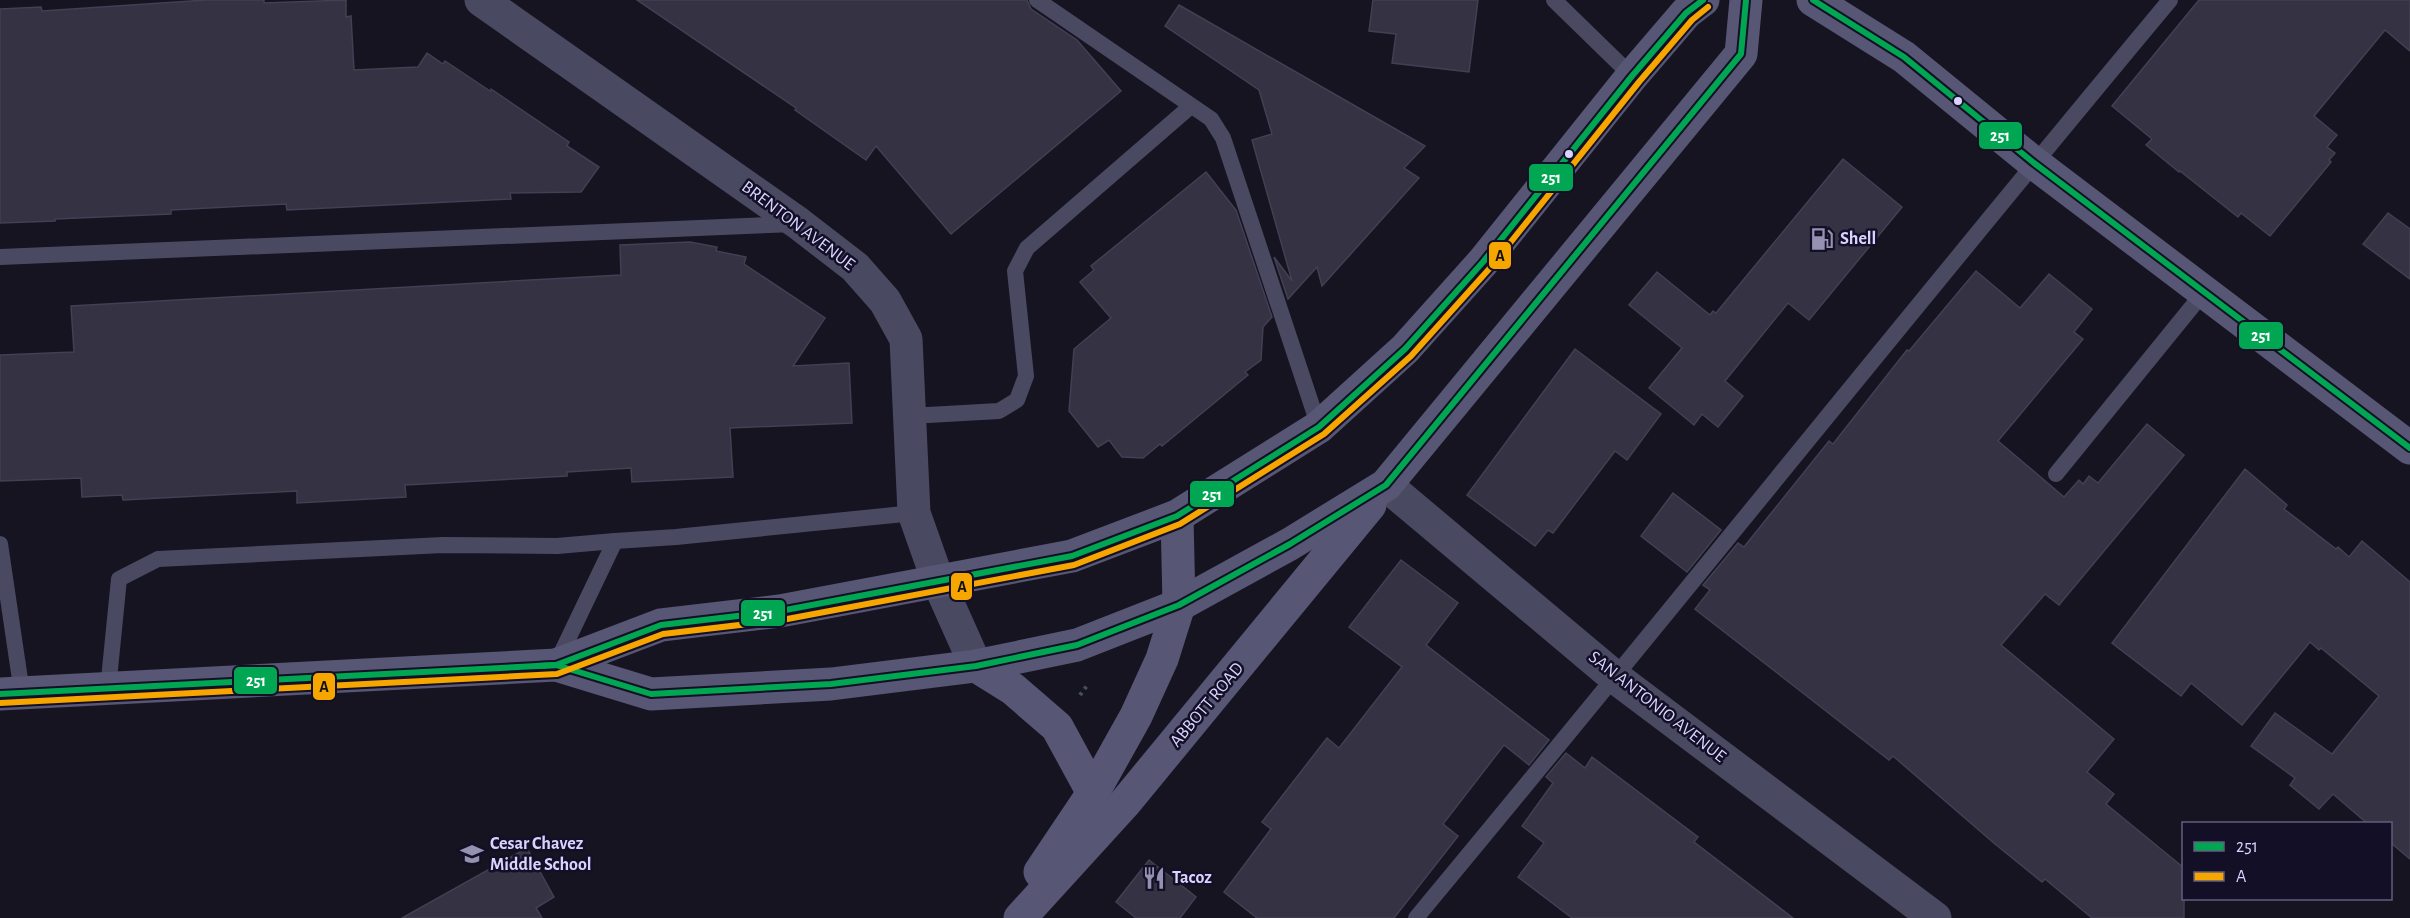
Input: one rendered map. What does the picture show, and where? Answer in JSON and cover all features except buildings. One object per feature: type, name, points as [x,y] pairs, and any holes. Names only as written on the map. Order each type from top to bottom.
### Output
[{"type":"main road","points":[[11,694],[556,665],[661,625],[780,611],[1072,556],[1177,516],[1318,428],[1405,349],[1483,262],[1632,76],[1686,13],[1703,0]]},
{"type":"main road","name":"ABBOTT ROAD","points":[[1020,918],[1124,804],[1741,54],[1746,0]]},
{"type":"main road","points":[[1813,0],[1904,57],[2034,163],[2410,448]]},
{"type":"main road","points":[[556,665],[651,694],[831,684],[976,666],[1077,645],[1179,605],[1290,544],[1386,485]]},
{"type":"main road","points":[[1008,918],[1093,793],[1136,716],[1162,659],[1179,605],[1177,516]]},
{"type":"main road","points":[[976,666],[1013,689],[1057,727],[1093,793]]},
{"type":"street","name":"BRENTON AVENUE","points":[[481,0],[798,224],[855,267],[885,301],[906,339],[914,513],[938,581],[976,666]]},
{"type":"street","name":"SAN ANTONIO AVENUE","points":[[1386,485],[1616,678],[1935,918]]},
{"type":"lane","points":[[1037,0],[1211,120],[1223,138],[1318,428]]},
{"type":"lane","points":[[1554,0],[1632,76]]},
{"type":"lane","points":[[1416,918],[1616,678],[2034,163],[2170,0]]},
{"type":"lane","points":[[910,416],[999,411],[1017,400],[1026,376],[1015,271],[1028,248],[1191,106]]},
{"type":"lane","points":[[0,257],[798,224]]},
{"type":"lane","points":[[2056,474],[2204,292]]},
{"type":"lane","points":[[108,689],[119,579],[158,559],[443,545],[557,546],[676,537],[914,513]]},
{"type":"lane","points":[[556,665],[615,541]]},
{"type":"lane","points":[[0,544],[11,694]]},
{"type":"transit line","name":"251","points":[[537,666],[556,665],[661,625],[780,611],[1072,556],[1177,516],[1319,427],[1405,349],[1483,262],[1632,76],[1686,13],[1703,0]]},
{"type":"transit line","name":"251","points":[[0,694],[556,665],[651,694],[831,684],[976,666],[1077,645],[1179,605],[1290,544],[1386,485],[1741,54],[1746,0]]},
{"type":"transit line","name":"251","points":[[1813,0],[1904,57],[2034,163],[2410,448]]},
{"type":"transit line","name":"A","points":[[0,703],[557,674],[663,634],[782,620],[1074,565],[1180,524],[1324,434],[1411,356],[1490,268],[1639,82],[1692,20],[1708,7]]},
{"type":"place","name":"Shell","points":[[1822,239]]},
{"type":"place","name":"Cesar Chavez Middle School","points":[[472,854]]},
{"type":"place","name":"Tacoz","points":[[1154,878]]}]
